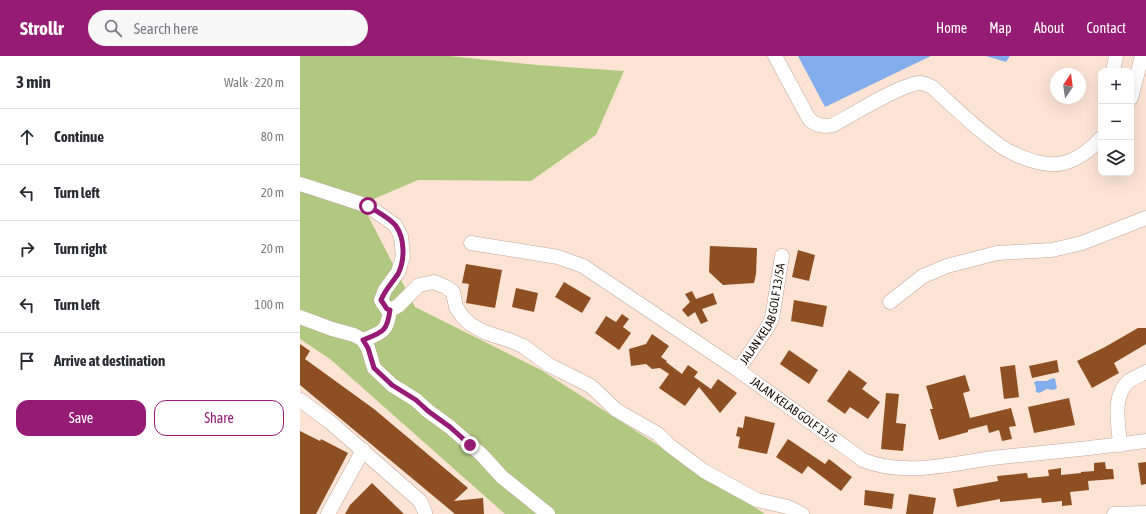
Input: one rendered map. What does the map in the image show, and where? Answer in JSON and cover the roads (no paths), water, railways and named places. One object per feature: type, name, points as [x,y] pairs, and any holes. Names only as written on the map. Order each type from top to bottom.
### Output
[{"type":"street","points":[[776,56],[809,119],[813,123],[820,126],[833,125],[902,88],[918,83],[932,87],[980,131],[1006,150],[1029,160],[1043,164],[1058,164],[1071,161],[1091,148],[1099,140]]},
{"type":"street","points":[[1114,68],[1116,56]]},
{"type":"street","points":[[1134,87],[1142,56]]},
{"type":"street","points":[[300,184],[368,206],[395,225],[401,236],[403,257],[398,272],[385,290],[381,300],[387,309],[390,310]]},
{"type":"street","points":[[890,302],[923,276],[947,266],[997,253],[1052,250],[1082,243],[1146,218]]},
{"type":"street","name":"JALAN KELAB GOLF 13/5","points":[[471,243],[558,257],[583,266],[738,370],[863,460],[885,467],[915,468],[998,457],[1146,441]]},
{"type":"street","name":"JALAN KELAB GOLF 13/5A","points":[[738,370],[772,318],[782,256]]},
{"type":"street","points":[[390,310],[398,306],[419,285],[434,282],[446,287],[453,292],[456,307],[470,324],[484,332],[524,346],[549,365],[592,387],[616,410],[658,434],[669,445],[704,471],[762,502],[788,507],[802,514]]},
{"type":"street","points":[[363,340],[381,333],[389,323],[390,310]]},
{"type":"street","points":[[300,317],[332,329],[354,335],[363,340],[368,348],[374,368],[392,385],[416,400],[450,427],[482,455],[502,477],[548,514]]},
{"type":"street","points":[[1120,445],[1118,396],[1129,381],[1146,372]]},
{"type":"street","points":[[300,400],[330,422],[420,501],[425,514]]},
{"type":"street","points":[[328,514],[363,450]]},
{"type":"street","points":[[1114,514],[1146,513]]},
{"type":"water","points":[[798,56],[931,56],[825,107]]},
{"type":"water","points":[[986,56],[1010,56],[1006,62]]},
{"type":"water","points":[[1054,378],[1057,388],[1054,390],[1047,389],[1039,393],[1036,392],[1034,383],[1036,381],[1046,381]]}]
